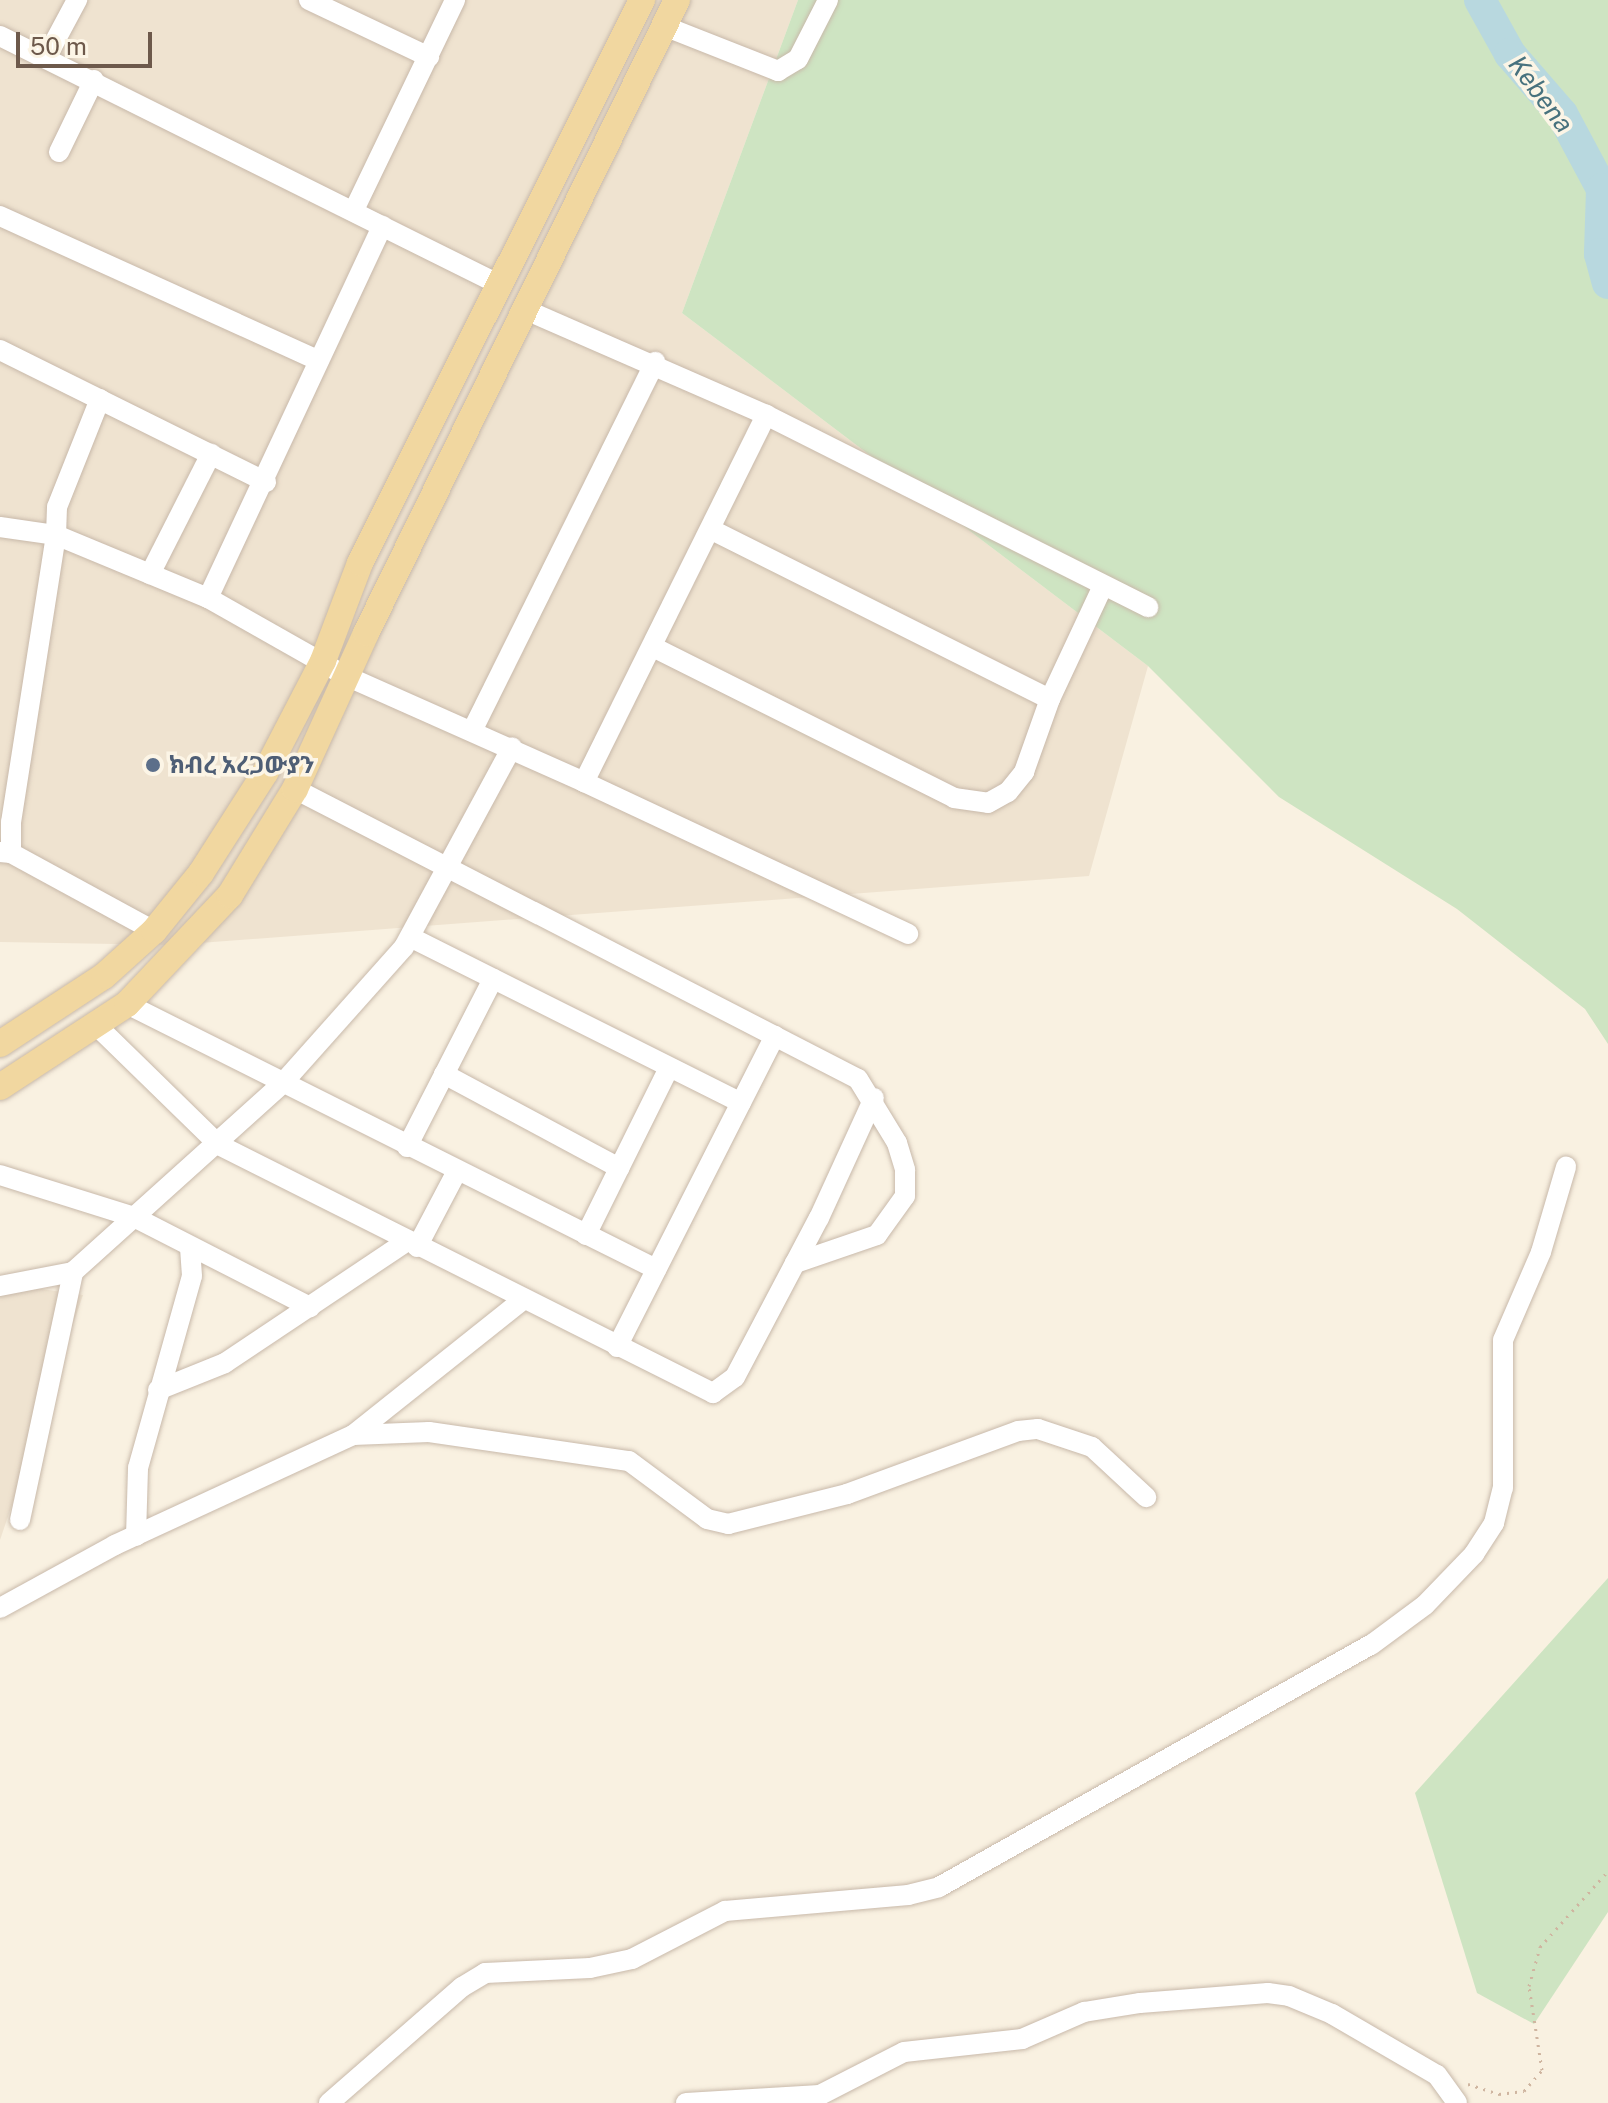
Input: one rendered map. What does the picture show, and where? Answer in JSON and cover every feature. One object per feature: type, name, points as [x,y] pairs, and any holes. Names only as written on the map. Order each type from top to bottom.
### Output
[{"type":"main road","points":[[0,1044],[104,976],[154,931],[201,873],[265,773],[323,661],[360,563],[642,0]]},
{"type":"main road","points":[[0,1087],[127,1004],[230,895],[295,789],[346,676],[677,0]]},
{"type":"street","points":[[47,56],[77,0]]},
{"type":"street","points":[[309,0],[429,57]]},
{"type":"street","points":[[354,210],[455,0]]},
{"type":"street","points":[[664,26],[778,71],[798,59],[828,0]]},
{"type":"street","points":[[3,45],[47,56],[500,285]]},
{"type":"street","points":[[59,152],[94,80]]},
{"type":"street","points":[[0,216],[319,361]]},
{"type":"street","points":[[208,598],[266,482],[382,226]]},
{"type":"street","points":[[526,310],[655,362],[766,415],[1148,607]]},
{"type":"street","points":[[0,350],[266,482]]},
{"type":"street","points":[[473,729],[655,362]]},
{"type":"street","points":[[100,399],[57,507],[56,535],[6,852],[154,931]]},
{"type":"street","points":[[584,782],[712,530],[766,415]]},
{"type":"street","points":[[150,574],[211,454]]},
{"type":"street","points":[[0,527],[56,535],[208,598],[346,676],[473,729],[908,934]]},
{"type":"street","points":[[712,530],[1050,699]]},
{"type":"street","points":[[653,647],[969,803],[988,803],[1008,792],[1024,772],[1050,699],[1103,586]]},
{"type":"street","points":[[0,1286],[73,1272],[219,1145],[282,1084],[410,937],[449,870],[512,747]]},
{"type":"street","points":[[295,789],[858,1079],[874,1098],[905,1170],[905,1196],[897,1214],[877,1235],[795,1263]]},
{"type":"street","points":[[410,937],[741,1103]]},
{"type":"street","points":[[407,1147],[493,979]]},
{"type":"street","points":[[127,1004],[407,1147],[656,1269]]},
{"type":"street","points":[[96,1025],[219,1145],[694,1386],[718,1391],[735,1377],[795,1263],[874,1098]]},
{"type":"street","points":[[617,1347],[775,1036]]},
{"type":"street","points":[[586,1235],[669,1068]]},
{"type":"street","points":[[444,1074],[619,1168]]},
{"type":"street","points":[[329,2103],[462,1987],[485,1973],[590,1968],[632,1959],[725,1911],[908,1895],[939,1887],[1402,1623],[1452,1581],[1494,1523],[1503,1488],[1503,1340],[1541,1252],[1566,1167]]},
{"type":"street","points":[[158,1390],[225,1363],[412,1244],[457,1171]]},
{"type":"street","points":[[0,1175],[134,1217],[310,1307]]},
{"type":"street","points":[[136,1536],[138,1468],[192,1276],[190,1247]]},
{"type":"street","points":[[20,1520],[73,1272]]},
{"type":"street","points":[[0,1608],[136,1536],[353,1435],[523,1300]]},
{"type":"street","points":[[353,1435],[429,1432],[629,1461],[707,1519],[728,1524],[847,1494],[1018,1431],[1038,1429],[1092,1447],[1146,1497]]},
{"type":"street","points":[[686,2103],[820,2095],[904,2052],[1022,2039],[1084,2012],[1126,2005],[1268,1993],[1289,1996],[1332,2014],[1437,2075],[1457,2103]]},
{"type":"path","points":[[1437,2075],[1499,2094],[1524,2091],[1542,2070],[1529,1986],[1540,1947],[1608,1871]]},
{"type":"shaded area","points":[[0,0],[798,0],[682,313],[1148,666],[1089,876],[173,945],[0,942]]},
{"type":"shaded area","points":[[0,1283],[83,1295],[0,1540]]},
{"type":"green space","points":[[798,0],[1608,0],[1608,1044],[1585,1009],[1457,909],[1279,797],[1148,666],[682,313]]},
{"type":"green space","points":[[1608,1578],[1608,1912],[1534,2024],[1477,1993],[1415,1793]]},
{"type":"waterway","name":"Kebena","points":[[1480,0],[1510,54],[1562,114],[1602,189],[1600,254],[1608,283]]},
{"type":"place","name":"ክብረ አረጋውያን","points":[[153,765]]}]
